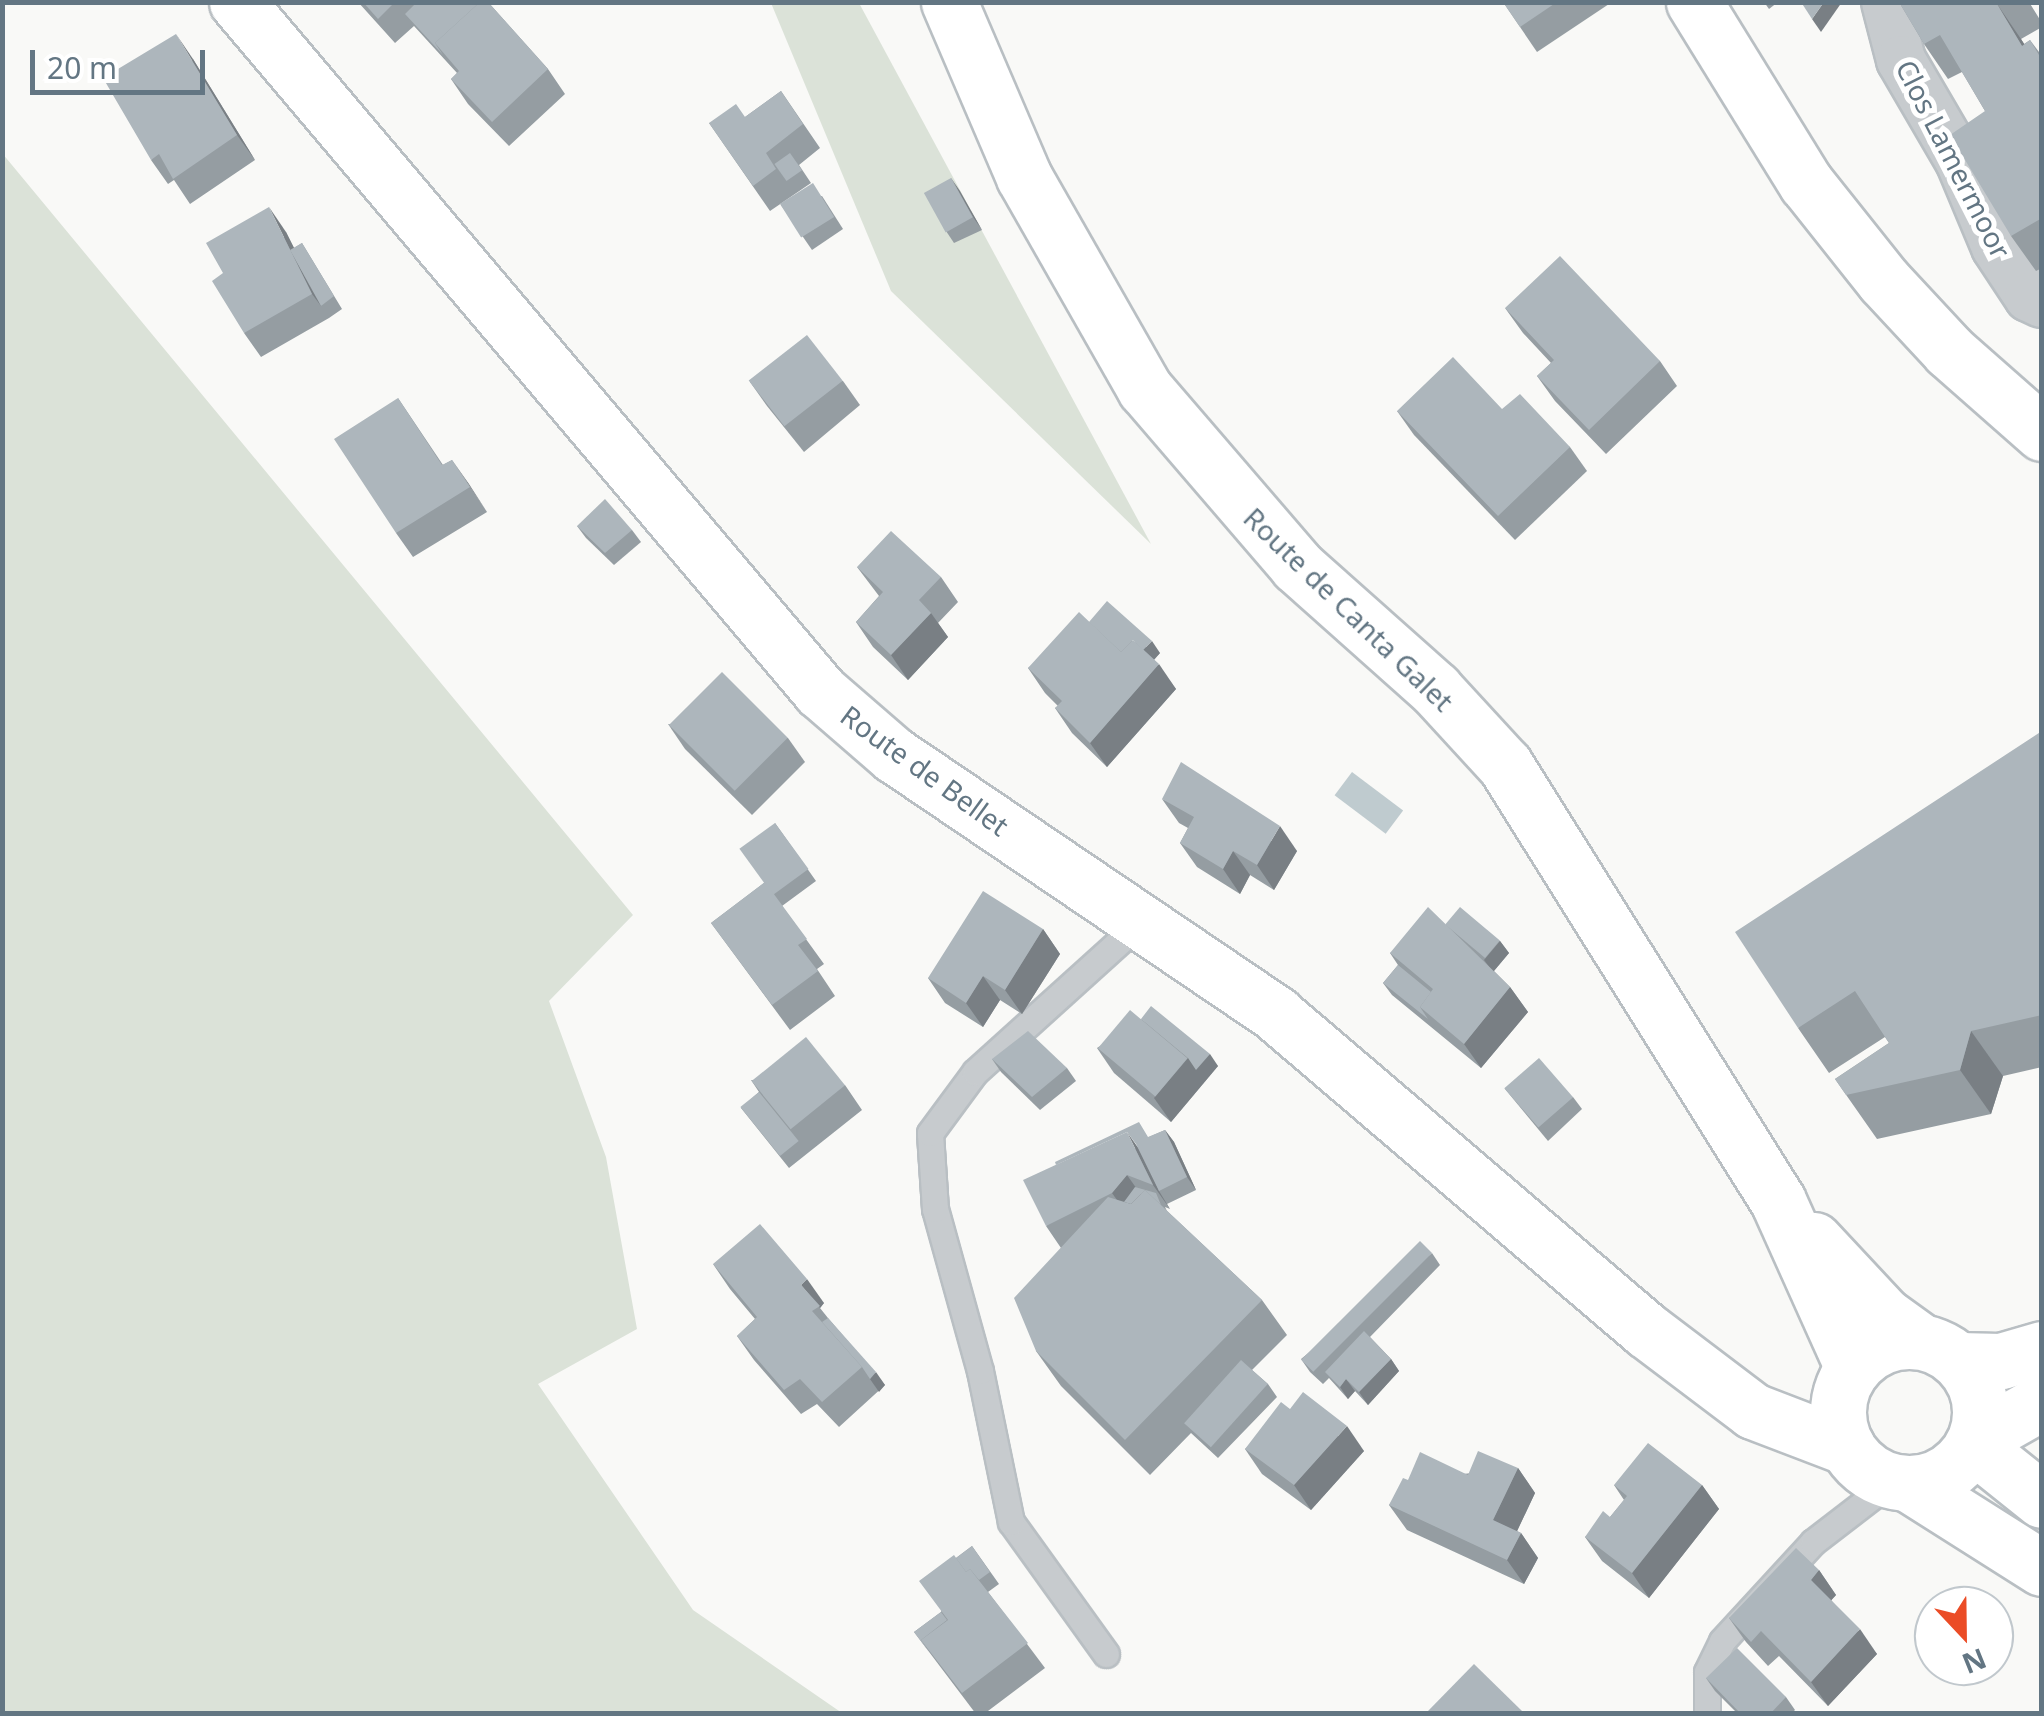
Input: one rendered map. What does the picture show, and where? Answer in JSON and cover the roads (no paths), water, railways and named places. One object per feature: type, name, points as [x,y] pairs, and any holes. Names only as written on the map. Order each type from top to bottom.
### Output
[{"type":"street","name":"Route de Bellet","points":[[237,2],[820,691],[894,755],[1276,1014],[1646,1330],[1754,1411],[1847,1447]]},
{"type":"street","name":"Route de Canta Galet","points":[[949,2],[1024,178],[1145,389],[1297,566],[1434,690],[1505,765],[1778,1202],[1849,1375]]},
{"type":"street","points":[[1694,2],[1806,184],[1884,281],[1949,352],[2042,433]]},
{"type":"street","name":"Clos Lamermoor","points":[[1886,2],[1900,60],[1960,162],[1996,246],[2029,297],[2042,303]]},
{"type":"street","name":"Route de Canta Galet","points":[[1778,1202],[1884,1315],[1939,1351]]},
{"type":"street","name":"Route de Bellet","points":[[1646,1330],[1765,1381],[1810,1390],[1849,1375]]},
{"type":"street","points":[[2042,1349],[2000,1361],[1939,1351],[1878,1348],[1849,1375],[1837,1412],[1847,1447],[1856,1462],[1900,1483],[2042,1568]]},
{"type":"street","points":[[1939,1351],[1979,1397],[1974,1442]]},
{"type":"street","points":[[1900,1483],[1946,1474],[1974,1442],[2042,1402]]},
{"type":"street","points":[[1974,1442],[2042,1500]]},
{"type":"lane","points":[[1106,1654],[1011,1522],[980,1370],[934,1210],[930,1132],[975,1072],[1142,921]]},
{"type":"lane","points":[[1707,1714],[1708,1672],[1722,1640],[1812,1542],[1900,1483]]}]
